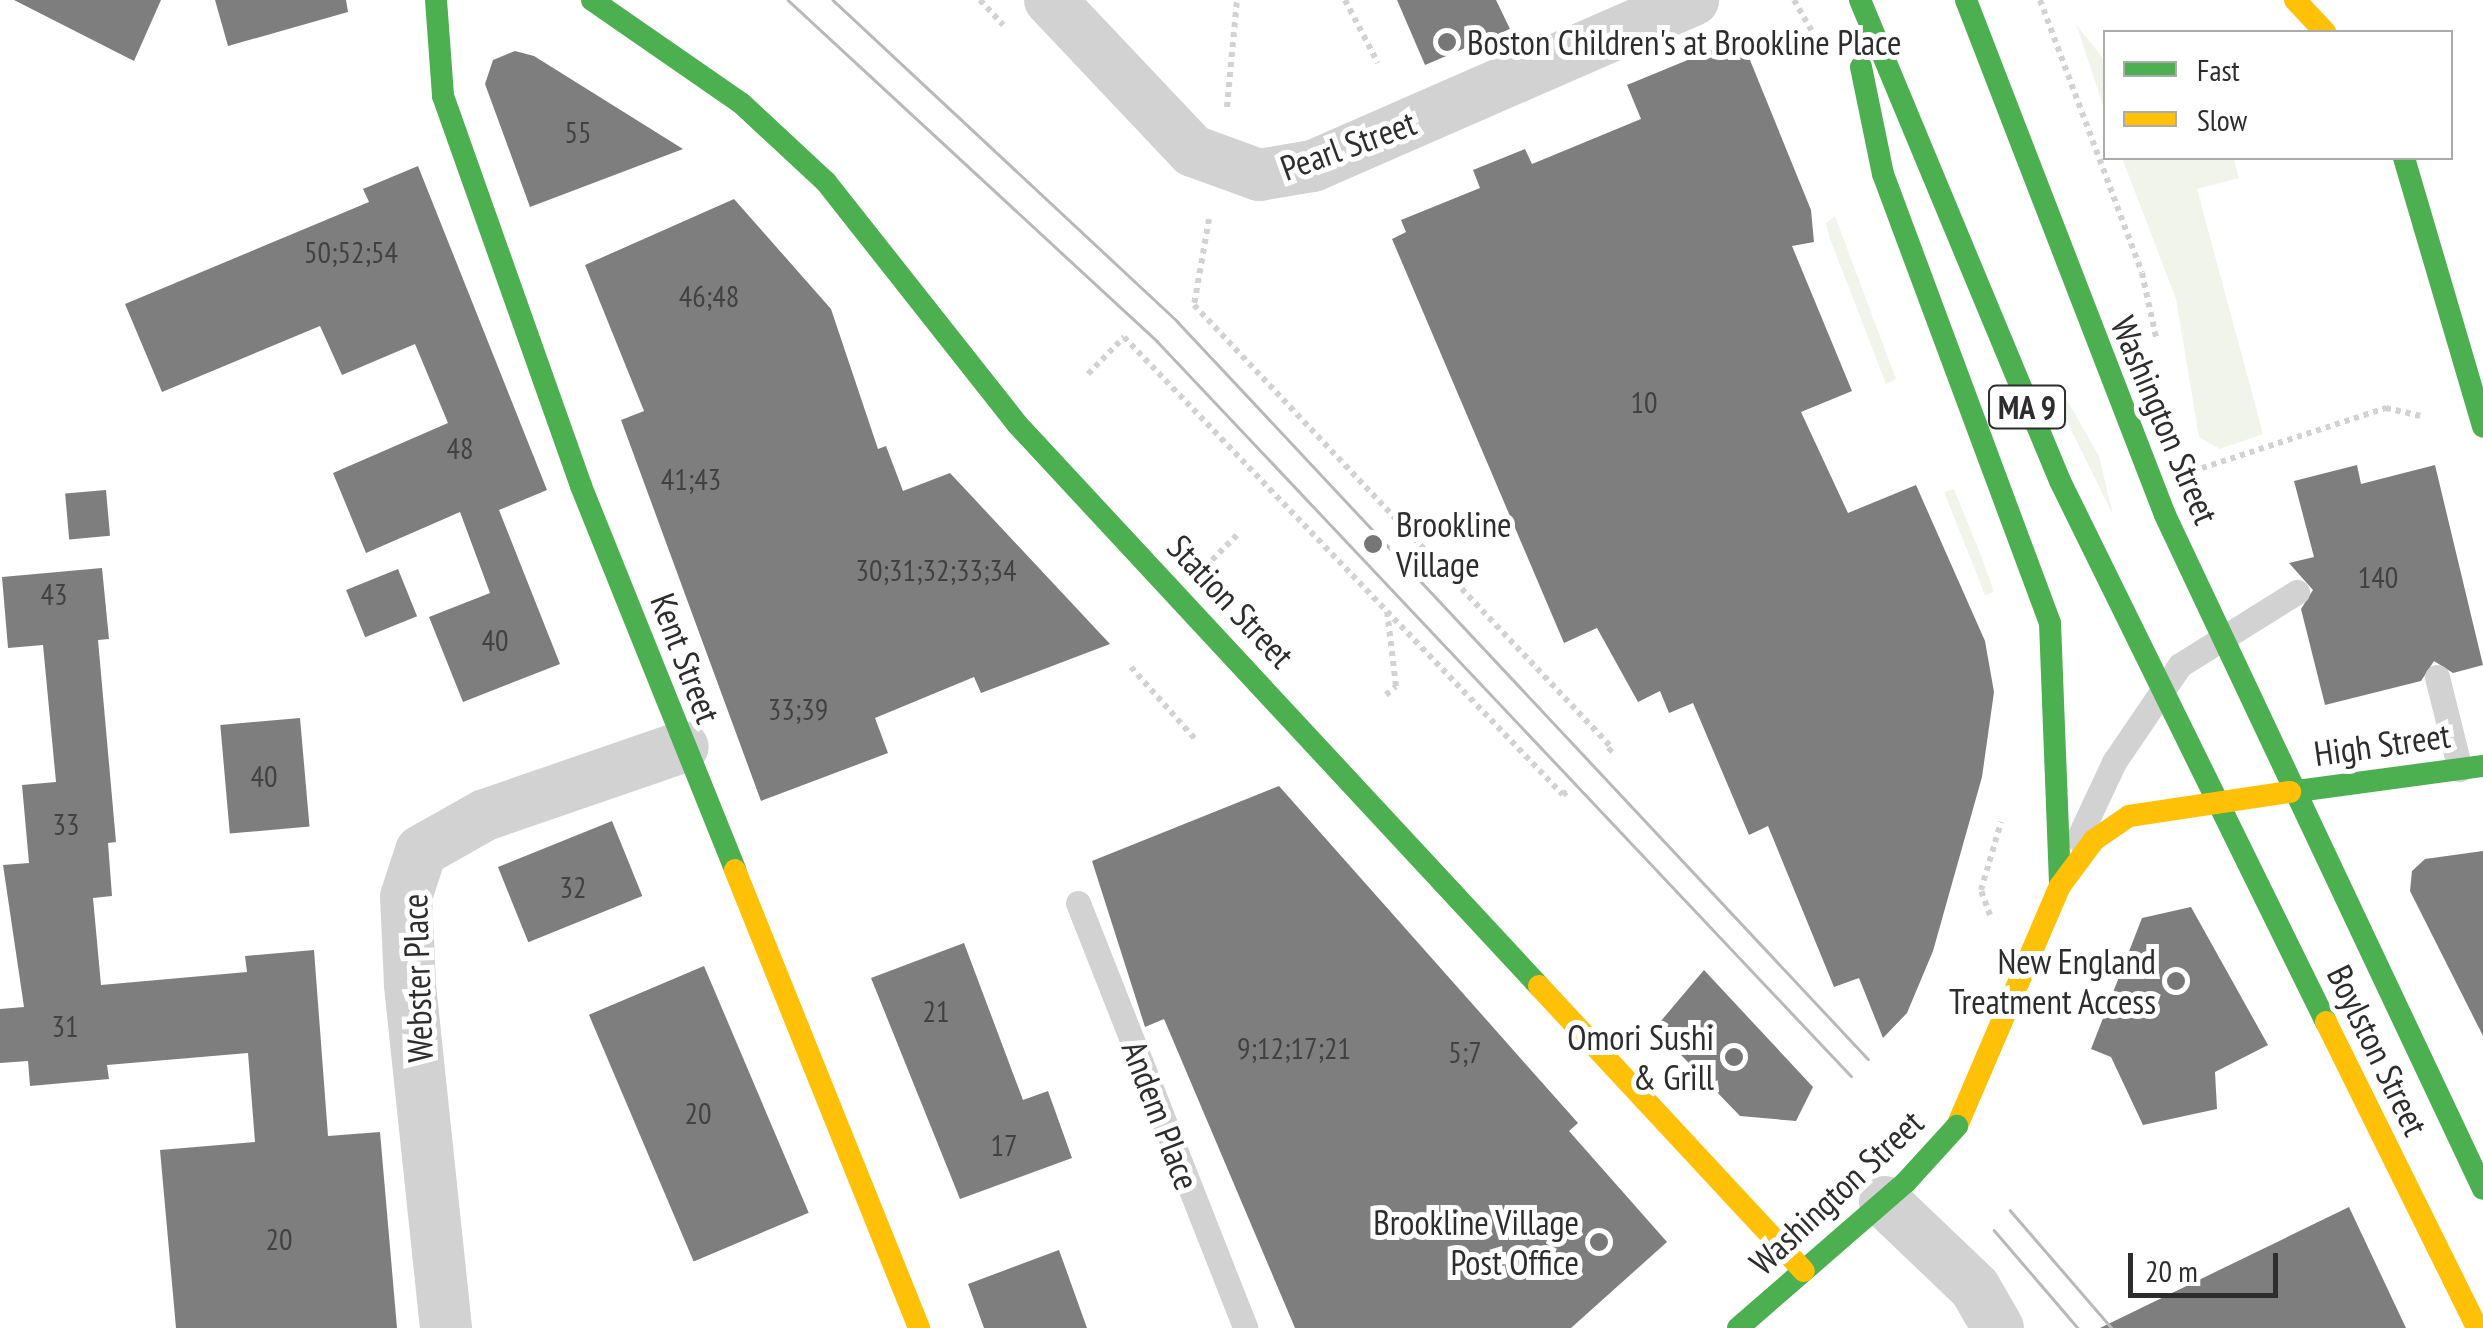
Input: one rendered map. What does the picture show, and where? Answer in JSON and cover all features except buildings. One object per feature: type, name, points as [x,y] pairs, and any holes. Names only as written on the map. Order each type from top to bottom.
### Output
[{"type":"main road","name":"Kent Street","points":[[436,0],[443,96],[683,747],[920,1328]]},
{"type":"main road","name":"Station Street","points":[[592,0],[741,103],[826,182],[1018,424],[1804,1271]]},
{"type":"main road","points":[[1848,0],[1883,174],[2050,623],[2060,886]]},
{"type":"main road","name":"MA 9","points":[[1860,0],[2028,409],[2217,802]]},
{"type":"main road","name":"Washington Street","points":[[1738,1328],[1895,1192],[1958,1126],[2060,886],[2112,825],[2217,802],[2290,792],[2097,350],[1966,0]]},
{"type":"main road","points":[[2295,0],[2323,30]]},
{"type":"main road","points":[[2405,160],[2483,427]]},
{"type":"main road","name":"High Street","points":[[2290,792],[2472,767]]},
{"type":"main road","name":"Boylston Street","points":[[2290,792],[2483,1189]]},
{"type":"main road","name":"Boylston Street","points":[[2217,802],[2477,1328]]},
{"type":"street","name":"Pearl Street","points":[[1050,0],[1194,151],[1259,176],[1313,166],[1693,0]]},
{"type":"street","name":"Webster Place","points":[[446,1328],[410,984],[406,897],[422,851],[485,814],[683,747]]},
{"type":"street","points":[[1895,1192],[1975,1288],[1998,1328]]},
{"type":"lane","points":[[2060,886],[2102,783],[2161,689],[2219,636],[2296,592]]},
{"type":"lane","points":[[2437,677],[2472,767]]},
{"type":"lane","name":"Andem Place","points":[[1078,903],[1245,1328]]},
{"type":"path","points":[[1227,107],[1237,0]]},
{"type":"path","points":[[1345,0],[1378,63]]},
{"type":"path","points":[[1794,0],[1800,18]]},
{"type":"path","name":"Washington Street","points":[[2040,0],[2142,273],[2156,344]]},
{"type":"path","points":[[1209,219],[1194,305],[1612,748],[1604,755]]},
{"type":"path","points":[[1088,374],[1124,337],[1563,796],[1570,789]]},
{"type":"path","points":[[2201,468],[2386,408],[2436,419]]},
{"type":"path","points":[[1198,573],[1240,533]]},
{"type":"path","points":[[1386,695],[1396,686],[1387,609]]},
{"type":"path","points":[[1131,668],[1197,742]]},
{"type":"path","points":[[2005,808],[1981,890],[2018,991]]},
{"type":"shaded area","points":[[2076,24],[2103,58],[2103,105]]},
{"type":"shaded area","points":[[2123,160],[2234,160],[2239,178],[2197,189],[2263,434],[2220,449],[2199,437],[2176,299]]},
{"type":"shaded area","points":[[1835,216],[1896,379],[1886,384],[1829,236],[1826,223]]},
{"type":"shaded area","points":[[2067,400],[2099,456],[2113,515],[2059,405]]},
{"type":"shaded area","points":[[1954,489],[1994,592],[1985,595],[1944,492]]},
{"type":"tram line","points":[[788,0],[1157,341],[1851,1076]]},
{"type":"tram line","points":[[833,0],[1177,321],[1868,1059]]},
{"type":"tram line","points":[[2010,1210],[2112,1328]]},
{"type":"tram line","points":[[1994,1230],[2078,1328]]},
{"type":"traffic: fast","points":[[436,0],[443,96],[581,486],[735,870]]},
{"type":"traffic: fast","points":[[592,0],[741,103],[826,182],[1017,424],[1539,986]]},
{"type":"traffic: fast","points":[[1860,0],[2060,481],[2326,1022]]},
{"type":"traffic: fast","points":[[1966,0],[2165,515],[2483,1189]]},
{"type":"traffic: fast","points":[[1861,67],[1883,174],[2050,623],[2060,886]]},
{"type":"traffic: fast","points":[[2405,160],[2483,427]]},
{"type":"traffic: fast","points":[[2290,792],[2483,766]]},
{"type":"traffic: fast","points":[[1906,1182],[1957,1126]]},
{"type":"traffic: fast","points":[[1738,1328],[1906,1182]]},
{"type":"traffic: slow","points":[[2295,0],[2323,30]]},
{"type":"traffic: slow","points":[[1957,1126],[2060,886],[2094,840],[2129,816],[2290,792]]},
{"type":"traffic: slow","points":[[735,870],[919,1328]]},
{"type":"traffic: slow","points":[[1539,986],[1804,1271]]},
{"type":"traffic: slow","points":[[2326,1022],[2477,1328]]},
{"type":"place","name":"Boston Children's at Brookline Place","points":[[1447,42]]},
{"type":"place","name":"Brookline Village","points":[[1373,544]]},
{"type":"place","name":"New England Treatment Access","points":[[2176,981]]},
{"type":"place","name":"Omori Sushi & Grill","points":[[1734,1057]]},
{"type":"place","name":"Brookline Village Post Office","points":[[1599,1242]]}]
